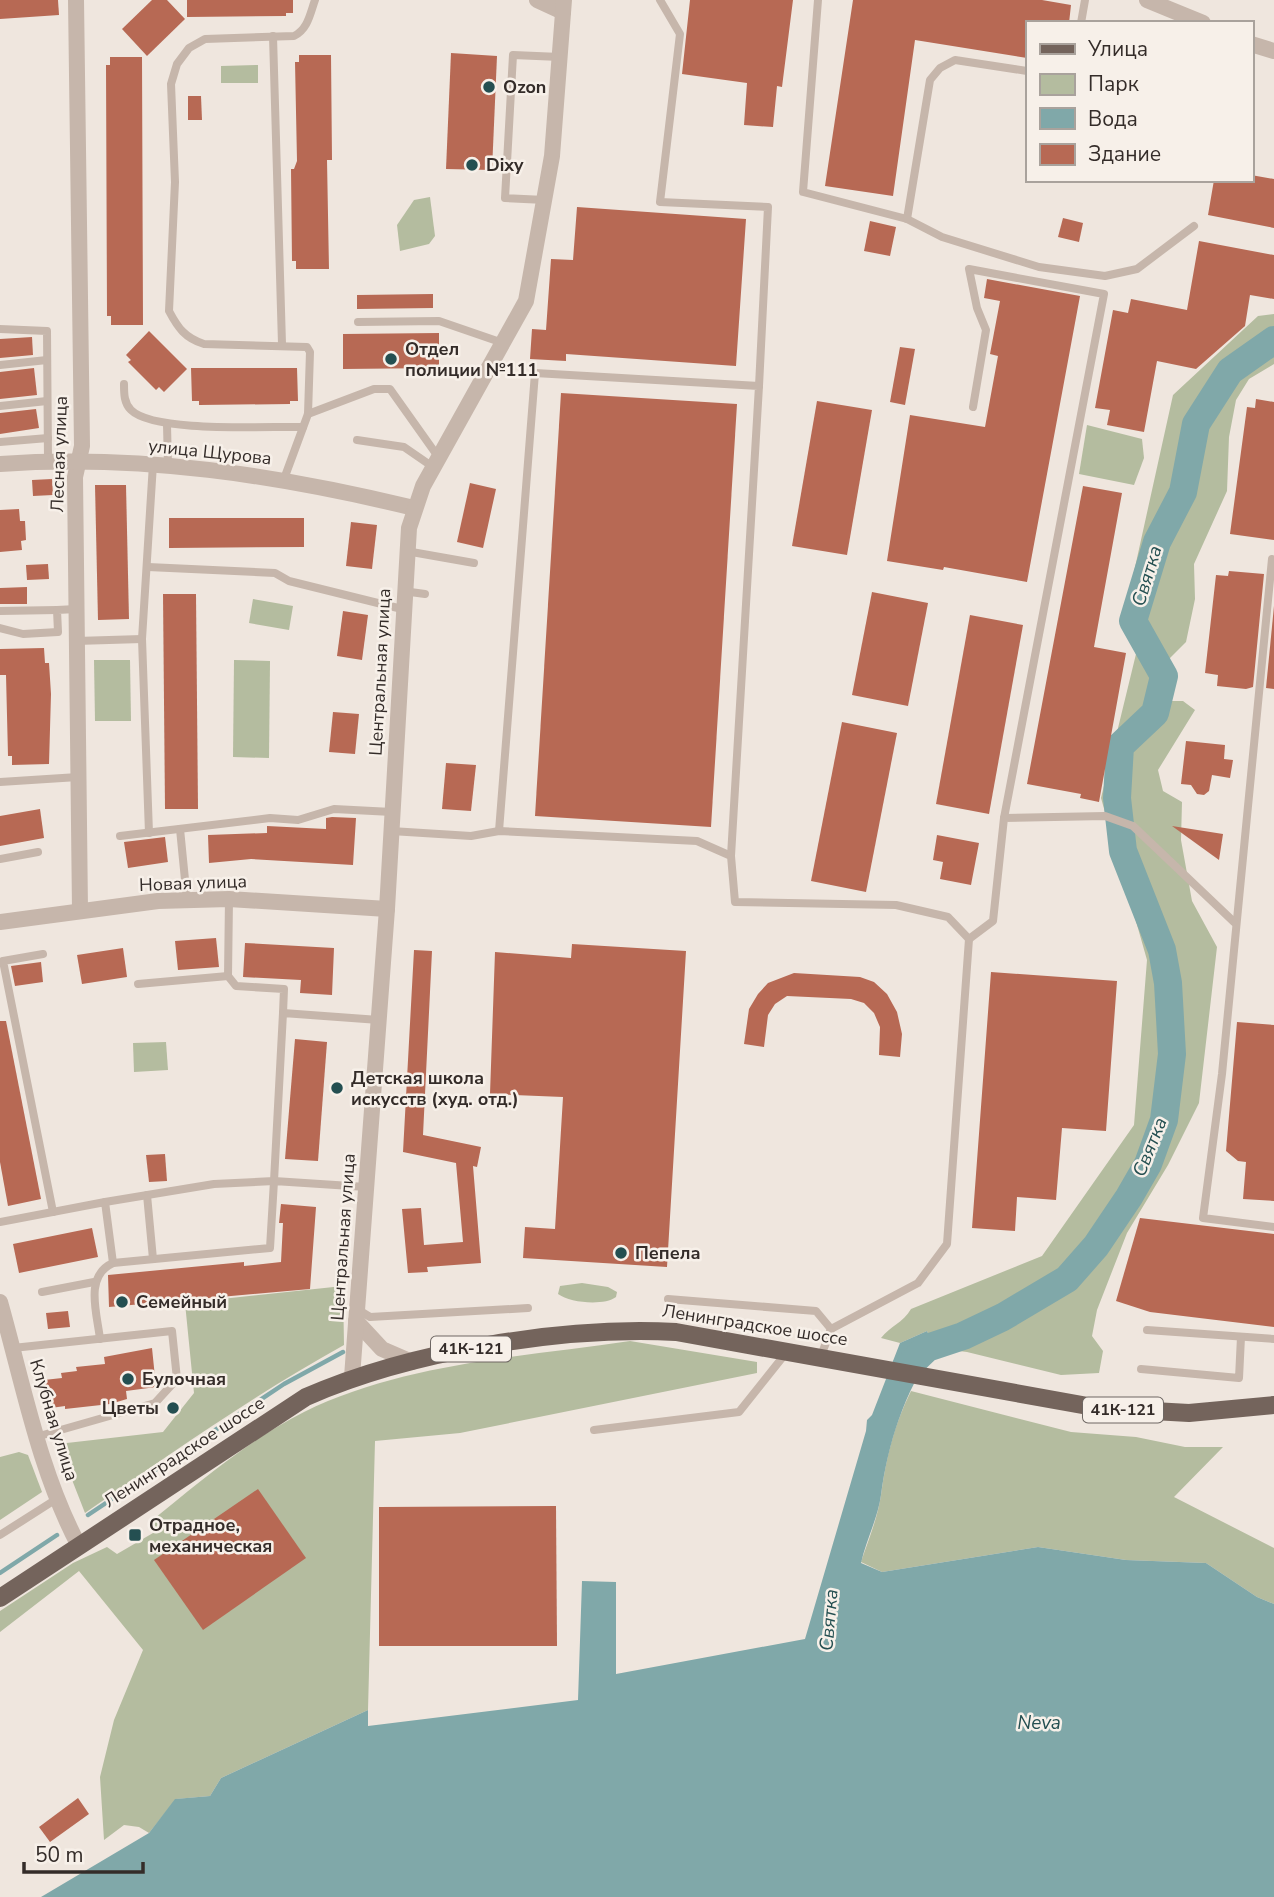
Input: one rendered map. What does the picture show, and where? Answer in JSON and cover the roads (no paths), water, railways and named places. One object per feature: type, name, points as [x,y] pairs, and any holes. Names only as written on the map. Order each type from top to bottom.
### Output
[{"type":"main road","name":"Ленинградское шоссе","points":[[0,1598],[306,1397],[352,1377],[457,1350],[628,1329],[677,1332],[1098,1408],[1189,1413],[1274,1405]]},
{"type":"street","name":"Лесная улица","points":[[76,0],[82,446],[75,477],[80,910]]},
{"type":"street","points":[[537,0],[563,6]]},
{"type":"street","points":[[1147,0],[1198,21]]},
{"type":"street","name":"Центральная улица","points":[[352,1377],[387,909],[406,551],[414,508],[436,462],[503,344],[528,291],[552,156],[563,6]]},
{"type":"street","points":[[1253,45],[1274,51]]},
{"type":"street","name":"улица Щурова","points":[[0,464],[78,461],[160,465],[284,479],[414,508]]},
{"type":"street","name":"Новая улица","points":[[0,922],[80,910],[187,900],[229,899],[387,909]]},
{"type":"street","name":"Клубная улица","points":[[0,1302],[36,1437],[79,1546]]},
{"type":"street","points":[[356,1315],[382,1349],[412,1362]]},
{"type":"lane","points":[[284,479],[308,414],[310,352],[302,344],[200,343],[191,340],[178,329],[169,311],[175,182],[171,84],[177,64],[189,48],[205,39],[301,32],[315,0]]},
{"type":"lane","points":[[660,0],[680,34],[660,202],[768,207],[731,856],[734,902],[896,905],[948,917],[969,939],[947,1244],[918,1283],[831,1329],[821,1356]]},
{"type":"lane","points":[[818,0],[803,192],[907,219],[942,237],[1039,267],[1105,276],[1137,269],[1194,226]]},
{"type":"lane","points":[[1082,21],[1085,0]]},
{"type":"lane","points":[[273,36],[282,344]]},
{"type":"lane","points":[[545,200],[505,198],[513,55],[560,57]]},
{"type":"lane","points":[[907,219],[930,80],[940,68],[955,60],[1026,71]]},
{"type":"lane","points":[[969,939],[993,921],[1004,818],[1104,294],[969,268],[977,308],[986,330],[973,407]]},
{"type":"lane","points":[[358,322],[439,321],[503,344]]},
{"type":"lane","points":[[0,330],[47,331],[48,461]]},
{"type":"lane","points":[[0,365],[47,360]]},
{"type":"lane","points":[[499,831],[535,373],[759,386]]},
{"type":"lane","points":[[124,384],[124,399],[129,409],[143,419],[167,425],[303,427]]},
{"type":"lane","points":[[308,414],[374,389],[390,389],[436,462]]},
{"type":"lane","points":[[0,407],[47,401]]},
{"type":"lane","points":[[149,833],[142,639],[148,567],[167,425]]},
{"type":"lane","points":[[0,442],[48,438]]},
{"type":"lane","points":[[357,440],[404,447],[436,462]]},
{"type":"lane","points":[[406,551],[474,563]]},
{"type":"lane","points":[[1272,559],[1234,922],[1222,1074],[1203,1218],[1274,1227]]},
{"type":"lane","points":[[148,567],[275,573],[289,581],[402,609]]},
{"type":"lane","points":[[403,591],[425,594]]},
{"type":"lane","points":[[0,628],[23,634],[58,632],[57,610]]},
{"type":"lane","points":[[0,611],[76,610]]},
{"type":"lane","points":[[76,641],[142,639]]},
{"type":"lane","points":[[0,782],[78,778]]},
{"type":"lane","points":[[120,836],[270,818],[298,820],[334,808],[392,812]]},
{"type":"lane","points":[[1004,818],[1105,816],[1133,826],[1234,922]]},
{"type":"lane","points":[[180,829],[187,900]]},
{"type":"lane","points":[[391,831],[470,836],[499,831],[697,841],[731,856]]},
{"type":"lane","points":[[0,859],[38,852]]},
{"type":"lane","points":[[100,1339],[94,1282],[100,1269],[113,1263],[270,1248],[284,989],[236,986],[228,976],[229,899]]},
{"type":"lane","points":[[43,954],[1,961],[53,1212]]},
{"type":"lane","points":[[138,984],[228,976]]},
{"type":"lane","points":[[283,1013],[379,1020]]},
{"type":"lane","points":[[0,1222],[214,1184],[274,1181],[366,1187]]},
{"type":"lane","points":[[147,1195],[153,1259]]},
{"type":"lane","points":[[105,1202],[113,1263]]},
{"type":"lane","points":[[42,1292],[94,1282]]},
{"type":"lane","points":[[668,1299],[816,1311],[831,1329]]},
{"type":"lane","points":[[356,1315],[370,1317],[528,1308]]},
{"type":"lane","points":[[1147,1330],[1274,1339]]},
{"type":"lane","points":[[13,1348],[172,1331],[177,1379],[155,1403],[36,1437]]},
{"type":"lane","points":[[1141,1369],[1239,1378],[1241,1336]]},
{"type":"lane","points":[[594,1430],[739,1412],[788,1351]]},
{"type":"lane","points":[[0,1535],[58,1498]]},
{"type":"water","name":"Neva","points":[[927,1331],[935,1348],[914,1383],[899,1419],[888,1456],[877,1512],[861,1563],[882,1572],[1038,1547],[1126,1560],[1206,1563],[1257,1597],[1274,1604],[1274,1897],[41,1897],[149,1833],[175,1799],[210,1796],[221,1778],[368,1710],[368,1726],[578,1700],[582,1581],[616,1582],[616,1674],[805,1639],[867,1420],[872,1415],[900,1343]]},
{"type":"waterway","name":"Святка","points":[[905,1369],[927,1348],[963,1336],[1003,1317],[1067,1279],[1096,1246],[1129,1197],[1148,1164],[1164,1120],[1172,1054],[1168,983],[1162,950],[1123,851],[1117,798],[1120,746],[1155,713],[1164,676],[1133,621],[1157,542],[1183,492],[1196,424],[1230,371],[1274,340]]},
{"type":"waterway","points":[[88,1515],[284,1384],[343,1352]]},
{"type":"waterway","points":[[0,1573],[57,1535]]},
{"type":"place","name":"Ozon","points":[[489,87]]},
{"type":"place","name":"Dixy","points":[[472,165]]},
{"type":"place","name":"Отдел полиции №111","points":[[391,359]]},
{"type":"place","name":"Детская школа искусств (худ. отд.)","points":[[337,1088]]},
{"type":"place","name":"Пепела","points":[[621,1253]]},
{"type":"place","name":"Семейный","points":[[122,1302]]},
{"type":"place","name":"Булочная","points":[[128,1379]]},
{"type":"place","name":"Цветы","points":[[173,1408]]},
{"type":"place","name":"Отрадное, механическая","points":[[135,1535]]}]
